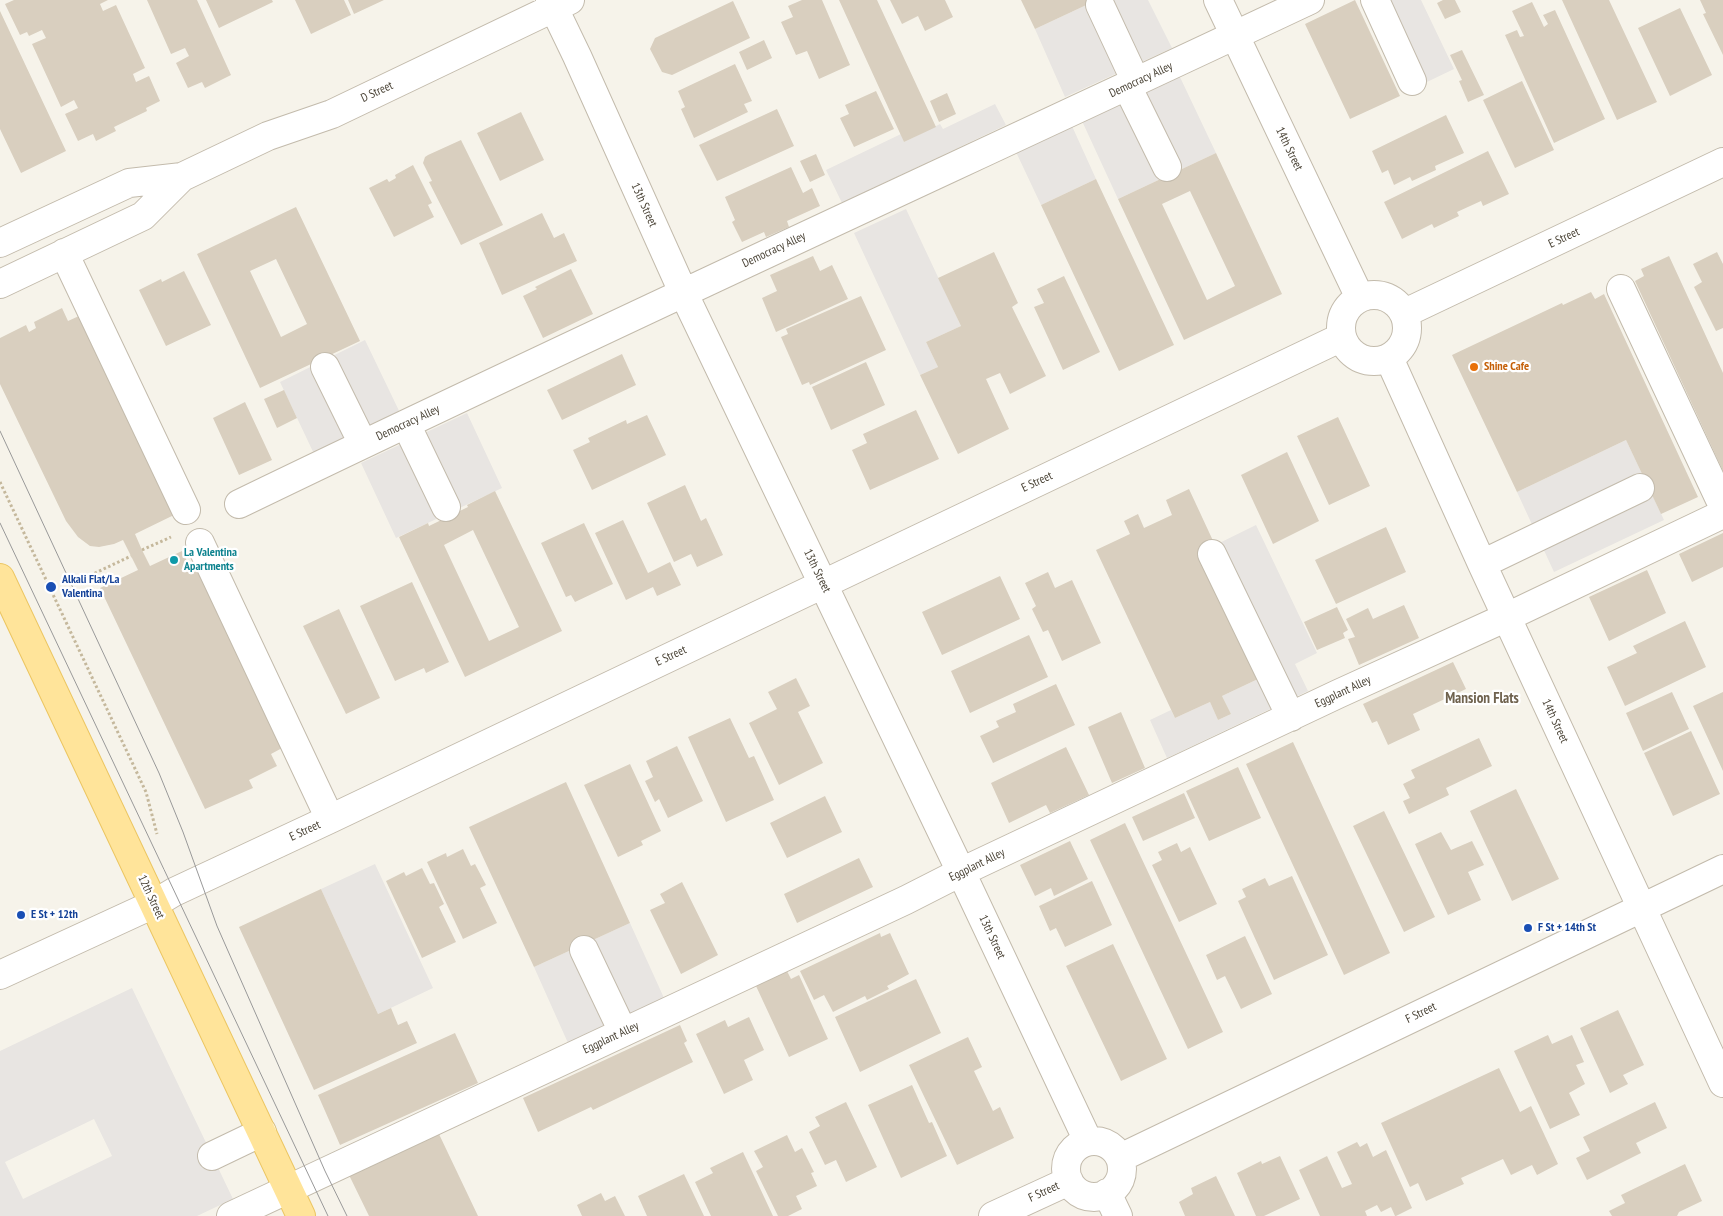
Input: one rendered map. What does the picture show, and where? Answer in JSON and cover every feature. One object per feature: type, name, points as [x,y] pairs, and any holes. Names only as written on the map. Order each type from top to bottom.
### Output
[{"type":"main road","name":"12th Street","points":[[0,578],[8,613],[154,904],[301,1216]]},
{"type":"street","name":"14th Street","points":[[1218,0],[1360,298]]},
{"type":"street","name":"Democracy Alley","points":[[239,504],[683,292],[1310,0]]},
{"type":"street","points":[[1375,0],[1412,80]]},
{"type":"street","name":"D Street","points":[[0,244],[129,183],[182,177],[268,136],[332,114],[558,3]]},
{"type":"street","name":"13th Street","points":[[558,3],[577,56],[683,292],[824,584],[1088,1141]]},
{"type":"street","points":[[1100,5],[1167,167]]},
{"type":"street","name":"E Street","points":[[1405,313],[1723,162]]},
{"type":"street","name":"D Street","points":[[0,284],[143,216],[182,177]]},
{"type":"street","points":[[64,253],[186,510]]},
{"type":"street","points":[[1621,288],[1723,506]]},
{"type":"street","points":[[1380,295],[1390,298],[1399,304],[1405,313],[1408,324],[1404,344],[1398,352],[1389,358],[1378,361],[1366,361],[1355,356],[1347,348],[1340,328],[1346,310],[1360,298],[1380,295]]},
{"type":"street","name":"E Street","points":[[0,975],[154,904],[174,892],[1342,337]]},
{"type":"street","name":"14th Street","points":[[1389,358],[1482,564],[1723,1083]]},
{"type":"street","points":[[325,367],[363,444]]},
{"type":"street","points":[[406,424],[446,508]]},
{"type":"street","points":[[1482,564],[1640,488]]},
{"type":"street","name":"Eggplant Alley","points":[[231,1216],[1723,514]]},
{"type":"street","points":[[200,543],[330,819]]},
{"type":"street","points":[[1212,554],[1291,716]]},
{"type":"street","name":"F Street","points":[[1120,1158],[1723,869]]},
{"type":"street","points":[[584,950],[623,1032]]},
{"type":"street","points":[[212,1156],[262,1132]]},
{"type":"street","points":[[1088,1141],[1100,1141],[1106,1144],[1114,1149],[1120,1158],[1122,1171],[1116,1186],[1112,1205],[1084,1195],[1075,1189],[1069,1181],[1066,1170],[1067,1161],[1073,1150],[1088,1141]]},
{"type":"street","name":"F Street","points":[[993,1216],[1069,1181]]},
{"type":"path","points":[[0,482],[146,792],[160,842]]},
{"type":"path","points":[[72,584],[131,556]]},
{"type":"shaded area","points":[[1097,0],[1148,0],[1172,48],[1065,97],[1035,29]]},
{"type":"shaded area","points":[[1362,0],[1421,0],[1454,69],[1406,92]]},
{"type":"shaded area","points":[[1179,75],[1216,153],[1118,199],[1082,121]]},
{"type":"shaded area","points":[[995,104],[1006,125],[842,203],[826,170],[901,134],[904,142],[940,124],[943,129]]},
{"type":"shaded area","points":[[1072,126],[1096,179],[1041,205],[1016,152]]},
{"type":"shaded area","points":[[906,209],[961,326],[926,342],[938,367],[920,375],[854,233]]},
{"type":"shaded area","points":[[365,340],[402,417],[316,458],[280,382]]},
{"type":"shaded area","points":[[467,413],[502,488],[396,538],[361,463]]},
{"type":"shaded area","points":[[1626,440],[1664,520],[1554,572],[1517,492]]},
{"type":"shaded area","points":[[1256,525],[1317,653],[1295,664],[1308,691],[1167,758],[1150,720],[1171,710],[1175,718],[1210,702],[1218,720],[1231,714],[1222,696],[1258,679],[1199,553]]},
{"type":"shaded area","points":[[375,864],[433,988],[378,1014],[321,889]]},
{"type":"shaded area","points":[[630,923],[664,998],[568,1043],[534,967]]},
{"type":"shaded area","points":[[132,988],[233,1199],[197,1216],[0,1216],[0,1051]],"holes":[[[94,1119],[112,1156],[23,1199],[5,1162]]]},
{"type":"building","points":[[14,0],[108,0],[100,4],[103,11],[116,5],[145,68],[133,74],[136,82],[149,76],[160,101],[146,108],[147,111],[114,127],[116,131],[96,141],[93,134],[78,141],[65,114],[78,108],[74,100],[61,107],[32,44],[46,38],[42,30],[29,36],[27,32],[20,35],[5,4]]},
{"type":"building","points":[[147,0],[197,0],[231,75],[205,88],[202,82],[188,88],[176,63],[189,56],[185,48],[171,54]]},
{"type":"building","points":[[206,0],[272,0],[273,2],[219,28]]},
{"type":"building","points":[[295,0],[344,0],[351,15],[311,34]]},
{"type":"building","points":[[348,0],[384,0],[354,14]]},
{"type":"building","points":[[802,0],[822,0],[850,65],[819,79],[807,51],[796,55],[781,22],[793,17],[788,6]]},
{"type":"building","points":[[839,0],[877,0],[936,127],[904,142]]},
{"type":"building","points":[[890,0],[945,0],[953,17],[925,31],[918,16],[902,24]]},
{"type":"building","points":[[1021,0],[1097,0],[1035,29]]},
{"type":"building","points":[[1355,0],[1400,96],[1350,119],[1305,24]]},
{"type":"building","points":[[1443,0],[1455,0],[1461,12],[1445,19],[1437,3]]},
{"type":"building","points":[[1562,0],[1609,0],[1657,102],[1617,120]]},
{"type":"building","points":[[1700,0],[1723,0],[1723,55],[1703,14],[1706,13]]},
{"type":"building","points":[[733,1],[750,38],[672,75],[662,72],[650,49],[655,38]]},
{"type":"building","points":[[1532,2],[1544,27],[1548,24],[1543,15],[1555,10],[1605,119],[1554,143],[1505,35],[1517,30],[1520,37],[1524,36],[1512,11]]},
{"type":"building","points":[[1680,8],[1712,75],[1670,96],[1638,28]]},
{"type":"building","points":[[0,11],[66,151],[21,173],[0,129]]},
{"type":"building","points":[[764,40],[772,58],[747,70],[739,52]]},
{"type":"building","points":[[1462,50],[1484,95],[1468,102],[1459,81],[1462,80],[1450,55]]},
{"type":"building","points":[[735,64],[752,101],[744,104],[748,112],[694,138],[681,109],[685,107],[678,91]]},
{"type":"building","points":[[1522,81],[1554,150],[1515,168],[1483,100]]},
{"type":"building","points":[[876,91],[894,129],[854,147],[840,118],[849,114],[845,105]]},
{"type":"building","points":[[947,93],[956,114],[939,122],[930,101]]},
{"type":"building","points":[[777,109],[794,146],[717,181],[699,145]]},
{"type":"building","points":[[521,112],[544,160],[500,181],[477,133]]},
{"type":"building","points":[[1446,115],[1464,153],[1435,166],[1436,170],[1412,181],[1410,177],[1394,185],[1388,170],[1382,173],[1372,151]]},
{"type":"building","points":[[461,140],[503,225],[461,245],[429,182],[432,181],[423,163],[428,155]]},
{"type":"building","points":[[1488,151],[1509,194],[1483,206],[1481,201],[1457,212],[1459,216],[1434,228],[1432,224],[1402,239],[1384,202]]},
{"type":"building","points":[[1216,153],[1282,294],[1184,340],[1118,199]],"holes":[[[1190,191],[1235,286],[1207,300],[1162,204]]]},
{"type":"building","points":[[816,154],[825,175],[810,182],[800,161]]},
{"type":"building","points":[[413,165],[432,203],[428,205],[434,217],[394,237],[369,188],[387,179],[389,182],[396,178],[395,175]]},
{"type":"building","points":[[791,167],[803,193],[812,188],[820,206],[787,221],[789,227],[766,237],[764,232],[742,242],[732,222],[735,220],[725,197]]},
{"type":"building","points":[[1096,179],[1174,345],[1119,371],[1041,205]]},
{"type":"building","points":[[296,207],[360,341],[260,388],[197,254]],"holes":[[[276,259],[307,324],[281,337],[250,271]]]},
{"type":"building","points":[[542,213],[554,238],[564,233],[577,261],[502,295],[479,243]]},
{"type":"building","points":[[994,252],[1018,303],[1012,307],[1046,376],[1010,394],[1000,373],[986,379],[1009,429],[958,454],[920,375],[938,367],[926,342],[961,326],[938,278]]},
{"type":"building","points":[[1717,252],[1723,264],[1723,328],[1716,331],[1694,287],[1702,282],[1693,264]]},
{"type":"building","points":[[813,256],[820,271],[832,265],[848,299],[776,332],[762,298],[777,291],[770,275]]},
{"type":"building","points":[[1669,256],[1723,373],[1723,471],[1635,281],[1644,276],[1641,269]]},
{"type":"building","points":[[571,269],[593,314],[543,338],[523,296],[537,289],[535,287]]},
{"type":"building","points":[[184,271],[211,325],[166,346],[139,290],[161,279],[162,282]]},
{"type":"building","points":[[1064,276],[1100,352],[1063,370],[1034,307],[1044,303],[1037,289]]},
{"type":"building","points":[[1591,292],[1595,299],[1604,294],[1698,497],[1661,514],[1626,440],[1517,492],[1452,355],[1562,303],[1563,305]]},
{"type":"building","points":[[861,296],[886,350],[810,385],[809,382],[802,385],[781,337],[788,334],[786,329]]},
{"type":"building","name":"La Valentina Apartments","points":[[62,308],[68,321],[79,316],[174,515],[135,534],[150,566],[182,551],[190,567],[198,564],[284,747],[271,754],[277,766],[249,780],[253,788],[205,809],[100,588],[138,570],[123,540],[99,547],[90,546],[78,537],[66,521],[0,384],[0,338],[26,325],[29,332],[36,328],[34,322]]},
{"type":"building","points":[[622,354],[636,385],[562,420],[547,390]]},
{"type":"building","points":[[866,362],[885,405],[831,430],[812,387]]},
{"type":"building","points":[[284,390],[297,418],[277,428],[264,399]]},
{"type":"building","points":[[245,402],[272,460],[239,475],[213,418]]},
{"type":"building","points":[[916,410],[939,459],[870,490],[852,450],[867,443],[863,434]]},
{"type":"building","points":[[647,415],[666,455],[592,490],[573,450],[590,442],[588,438],[626,420],[627,424]]},
{"type":"building","points":[[1338,417],[1370,486],[1329,505],[1297,436]]},
{"type":"building","points":[[1287,452],[1319,521],[1273,544],[1241,475]]},
{"type":"building","points":[[685,485],[701,521],[706,518],[723,555],[697,567],[691,554],[674,562],[647,503]]},
{"type":"building","points":[[1189,489],[1215,545],[1258,679],[1222,696],[1231,714],[1218,720],[1210,702],[1175,718],[1096,550],[1130,534],[1124,521],[1138,514],[1144,528],[1172,515],[1166,500]]},
{"type":"building","points":[[495,491],[562,631],[465,677],[399,537],[428,523],[429,526],[468,507],[467,505]],"holes":[[[473,530],[519,627],[489,641],[444,545]]]},
{"type":"building","points":[[623,520],[648,573],[670,562],[681,585],[657,596],[653,587],[626,600],[595,533]]},
{"type":"building","points":[[584,523],[613,584],[575,602],[571,595],[566,597],[541,543]]},
{"type":"building","points":[[1386,527],[1406,572],[1336,604],[1315,560]]},
{"type":"building","points":[[1723,533],[1723,567],[1692,582],[1679,554]]},
{"type":"building","points":[[1647,570],[1666,613],[1609,641],[1589,597]]},
{"type":"building","points":[[1048,572],[1055,588],[1072,580],[1101,643],[1062,661],[1048,630],[1043,632],[1032,609],[1036,606],[1025,583]]},
{"type":"building","points":[[1000,576],[1020,619],[942,655],[922,612]]},
{"type":"building","points":[[412,582],[449,662],[426,673],[424,668],[395,681],[360,606]]},
{"type":"building","points":[[1404,605],[1419,638],[1359,665],[1348,639],[1355,637],[1346,619],[1368,608],[1373,619]]},
{"type":"building","points":[[1337,607],[1348,630],[1343,633],[1345,638],[1317,650],[1304,622]]},
{"type":"building","points":[[339,609],[380,698],[346,714],[303,626]]},
{"type":"building","points":[[1685,621],[1706,667],[1625,706],[1607,667],[1637,653],[1633,646]]},
{"type":"building","points":[[1029,635],[1048,677],[970,713],[951,671]]},
{"type":"building","points":[[1453,662],[1466,689],[1413,714],[1420,730],[1388,745],[1377,721],[1372,723],[1363,704]]},
{"type":"building","points":[[796,678],[810,706],[798,712],[823,763],[779,785],[749,723],[777,709],[768,692]]},
{"type":"building","points":[[1056,684],[1075,725],[993,763],[980,736],[999,727],[996,721],[1016,712],[1013,704]]},
{"type":"building","points":[[1672,692],[1689,729],[1643,751],[1626,713]]},
{"type":"building","points":[[1723,692],[1723,771],[1693,706]]},
{"type":"building","points":[[1121,712],[1145,768],[1112,783],[1088,727]]},
{"type":"building","points":[[730,718],[749,758],[754,756],[774,800],[726,822],[688,737]]},
{"type":"building","points":[[1691,731],[1720,794],[1673,816],[1644,753]]},
{"type":"building","points":[[1479,738],[1492,766],[1446,788],[1449,795],[1409,814],[1403,801],[1410,798],[1403,784],[1415,778],[1411,770]]},
{"type":"building","points":[[1293,742],[1390,953],[1344,975],[1246,764]]},
{"type":"building","points":[[677,746],[703,801],[668,818],[659,799],[655,802],[645,781],[653,777],[646,761]]},
{"type":"building","points":[[1066,747],[1089,795],[1050,813],[1046,805],[1009,823],[991,783]]},
{"type":"building","points":[[630,764],[661,831],[641,841],[643,845],[618,857],[584,785]]},
{"type":"building","points":[[1238,767],[1261,818],[1209,841],[1186,791]]},
{"type":"building","points":[[566,782],[630,923],[534,967],[469,827]]},
{"type":"building","points":[[1516,789],[1559,879],[1512,901],[1470,811]]},
{"type":"building","points":[[1184,793],[1195,818],[1143,841],[1132,817]]},
{"type":"building","points":[[825,796],[842,832],[787,858],[770,823]]},
{"type":"building","points":[[1384,811],[1435,917],[1404,932],[1353,826]]},
{"type":"building","points":[[1125,823],[1223,1032],[1188,1049],[1090,840]]},
{"type":"building","points":[[1441,832],[1451,850],[1472,841],[1484,865],[1468,872],[1481,900],[1448,915],[1415,844]]},
{"type":"building","points":[[1070,841],[1088,879],[1054,896],[1051,888],[1035,896],[1020,865]]},
{"type":"building","points":[[1177,843],[1181,852],[1190,847],[1217,904],[1179,922],[1152,865],[1162,860],[1158,852]]},
{"type":"building","points":[[463,849],[471,866],[475,864],[486,885],[480,888],[497,923],[463,939],[427,862],[446,853],[447,857]]},
{"type":"building","points":[[859,858],[873,887],[797,923],[784,894]]},
{"type":"building","points":[[422,868],[430,884],[434,883],[444,904],[439,907],[456,942],[422,958],[386,881],[404,872],[406,876]]},
{"type":"building","points":[[1292,876],[1328,955],[1274,980],[1238,901],[1246,897],[1242,889],[1265,878],[1269,886]]},
{"type":"building","points":[[1092,881],[1112,925],[1065,947],[1056,928],[1050,931],[1039,906]]},
{"type":"building","points":[[682,882],[718,955],[681,974],[650,910],[665,903],[660,894]]},
{"type":"building","points":[[321,889],[378,1014],[391,1008],[398,1025],[407,1021],[417,1043],[314,1090],[239,927]]},
{"type":"building","points":[[880,933],[881,937],[890,933],[909,974],[887,986],[889,989],[867,1000],[865,996],[833,1012],[824,995],[814,1000],[800,971]]},
{"type":"building","points":[[1245,936],[1272,994],[1241,1009],[1225,976],[1217,980],[1206,955]]},
{"type":"building","points":[[1113,944],[1167,1059],[1121,1081],[1066,966]]},
{"type":"building","points":[[787,971],[791,979],[799,975],[828,1039],[789,1057],[756,986]]},
{"type":"building","points":[[916,979],[941,1033],[860,1072],[835,1017]]},
{"type":"building","points":[[1618,1010],[1644,1065],[1623,1075],[1628,1084],[1610,1093],[1580,1028]]},
{"type":"building","points":[[749,1017],[764,1050],[744,1060],[753,1080],[724,1094],[696,1034],[725,1020],[728,1027]]},
{"type":"building","points":[[680,1025],[687,1041],[684,1043],[693,1062],[593,1110],[591,1107],[538,1132],[523,1098]]},
{"type":"building","points":[[455,1033],[478,1083],[340,1145],[318,1095]]},
{"type":"building","points":[[1548,1035],[1552,1044],[1572,1035],[1584,1062],[1576,1065],[1585,1084],[1569,1093],[1580,1115],[1550,1129],[1514,1051]]},
{"type":"building","points":[[968,1037],[982,1067],[974,1071],[993,1111],[1000,1107],[1014,1138],[957,1165],[909,1065]]},
{"type":"building","points":[[1499,1068],[1520,1112],[1531,1106],[1558,1164],[1537,1175],[1532,1165],[1511,1175],[1503,1159],[1461,1178],[1464,1184],[1426,1201],[1418,1183],[1410,1187],[1381,1123]]},
{"type":"building","points":[[912,1085],[929,1123],[932,1122],[947,1156],[901,1178],[868,1105]]},
{"type":"building","points":[[846,1102],[877,1167],[846,1182],[836,1160],[825,1165],[809,1132],[820,1126],[815,1117]]},
{"type":"building","points":[[1655,1102],[1667,1128],[1636,1143],[1641,1153],[1587,1180],[1576,1158],[1590,1151],[1583,1137]]},
{"type":"building","points":[[438,1132],[478,1216],[369,1216],[349,1175]]},
{"type":"building","points":[[787,1135],[795,1152],[802,1148],[814,1172],[811,1173],[817,1186],[796,1196],[802,1209],[788,1216],[778,1216],[756,1171],[763,1167],[754,1151]]},
{"type":"building","points":[[1357,1142],[1360,1147],[1367,1143],[1373,1157],[1386,1150],[1412,1208],[1396,1216],[1391,1207],[1381,1212],[1377,1205],[1365,1211],[1367,1216],[1320,1216],[1299,1170],[1327,1156],[1342,1188],[1352,1184],[1337,1152]]},
{"type":"building","points":[[743,1152],[773,1216],[711,1216],[695,1182],[713,1173],[710,1168]]},
{"type":"building","points":[[1280,1156],[1300,1199],[1264,1216],[1256,1216],[1237,1173],[1261,1161],[1262,1164]]},
{"type":"building","points":[[1685,1164],[1702,1201],[1679,1212],[1677,1216],[1612,1216],[1609,1211],[1625,1203],[1621,1195]]},
{"type":"building","points":[[684,1174],[704,1216],[647,1216],[638,1196]]},
{"type":"building","points":[[1216,1176],[1235,1216],[1185,1216],[1179,1202],[1193,1194],[1191,1188]]},
{"type":"building","points":[[601,1193],[605,1201],[615,1196],[625,1216],[582,1216],[577,1205]]},
{"type":"tram line","points":[[0,431],[159,773],[183,832],[217,926],[325,1171],[347,1216]]},
{"type":"tram line","points":[[0,523],[328,1216]]},
{"type":"place","name":"Shine Cafe","points":[[1474,367]]},
{"type":"place","name":"La Valentina Apartments","points":[[174,560]]},
{"type":"place","name":"Alkali Flat/La Valentina","points":[[51,587]]},
{"type":"place","name":"E St + 12th","points":[[21,915]]},
{"type":"place","name":"F St + 14th St","points":[[1528,928]]},
{"type":"district","name":"Mansion Flats","points":[[1482,699]]}]
